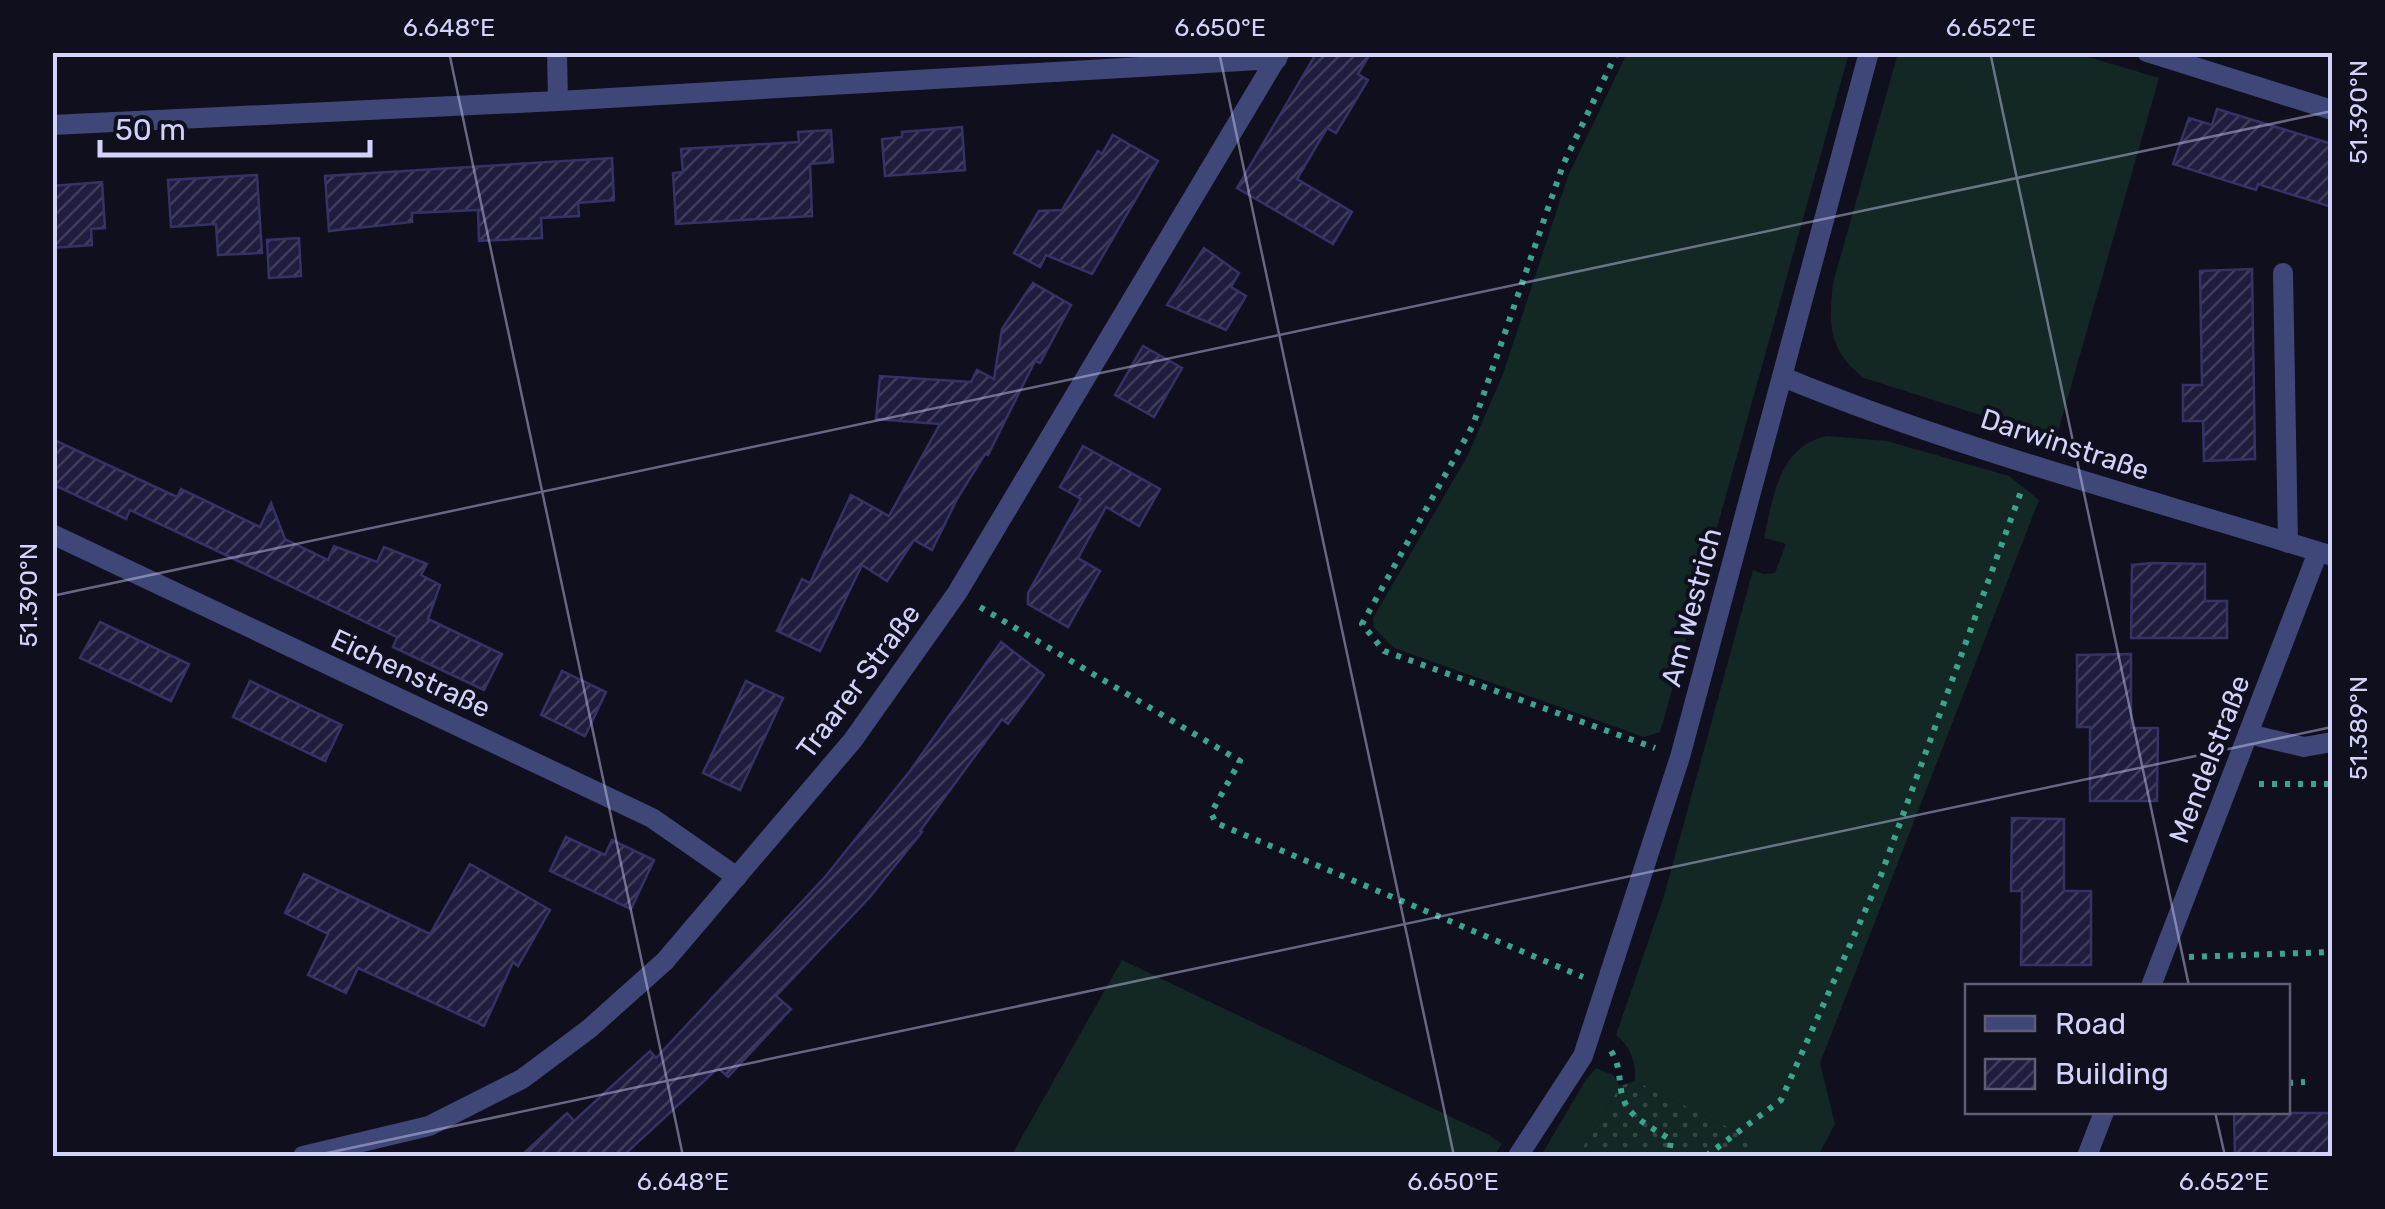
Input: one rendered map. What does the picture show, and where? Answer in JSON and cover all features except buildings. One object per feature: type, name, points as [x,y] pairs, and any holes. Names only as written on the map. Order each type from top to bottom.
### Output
[{"type":"street","points":[[558,52],[558,102]]},
{"type":"street","name":"Am Westrich","points":[[1518,1156],[1582,1056],[1680,757],[1869,52]]},
{"type":"street","points":[[2148,52],[2332,110]]},
{"type":"street","points":[[52,126],[558,102],[1279,56]]},
{"type":"street","name":"Traarer Straße","points":[[303,1156],[429,1126],[522,1079],[589,1029],[665,961],[853,740],[957,593],[1279,56]]},
{"type":"street","points":[[2283,273],[2288,543]]},
{"type":"street","name":"Darwinstraße","points":[[1783,377],[1838,400],[2325,554]]},
{"type":"street","name":"Eichenstraße","points":[[52,534],[652,818],[738,877]]},
{"type":"street","name":"Mendelstraße","points":[[2152,984],[2248,734],[2325,554]]},
{"type":"street","points":[[2248,734],[2304,748],[2332,742]]},
{"type":"street","points":[[2087,1156],[2103,1114]]},
{"type":"path","points":[[1617,52],[1563,165],[1473,425],[1362,624],[1384,651],[1680,757]]},
{"type":"path","points":[[1706,1156],[1781,1100],[1881,875],[2032,463]]},
{"type":"path","points":[[957,593],[1240,761],[1210,813],[1216,824],[1604,986]]},
{"type":"path","points":[[2228,784],[2332,784]]},
{"type":"path","points":[[2162,958],[2332,952]]},
{"type":"path","points":[[1588,1038],[1611,1050],[1621,1068],[1620,1086],[1626,1108],[1670,1140],[1669,1156]]},
{"type":"path","points":[[2290,1083],[2305,1082]]},
{"type":"green space","points":[[1627,53],[1849,53],[1663,722],[1660,732],[1644,737],[1394,648],[1374,628],[1373,618],[1467,457],[1503,374],[1568,176]]},
{"type":"green space","points":[[1898,53],[2075,53],[2159,78],[2056,439],[1864,378],[1837,347],[1831,325],[1833,283]]},
{"type":"green space","points":[[1827,436],[1887,441],[2009,476],[2039,500],[1820,1063],[1835,1124],[1818,1156],[1759,1156],[1740,1133],[1635,1081],[1631,1055],[1616,1035],[1664,896],[1753,570],[1775,573],[1786,544],[1764,538],[1775,490],[1798,450]]},
{"type":"green space","points":[[1122,960],[1502,1144],[1494,1156],[1011,1156]]},
{"type":"green space","points":[[1596,1068],[1613,1075],[1620,1086],[1578,1156],[1541,1156],[1585,1081]]},
{"type":"green space","points":[[1635,1081],[1740,1133],[1759,1156],[1578,1156],[1620,1086]]}]
